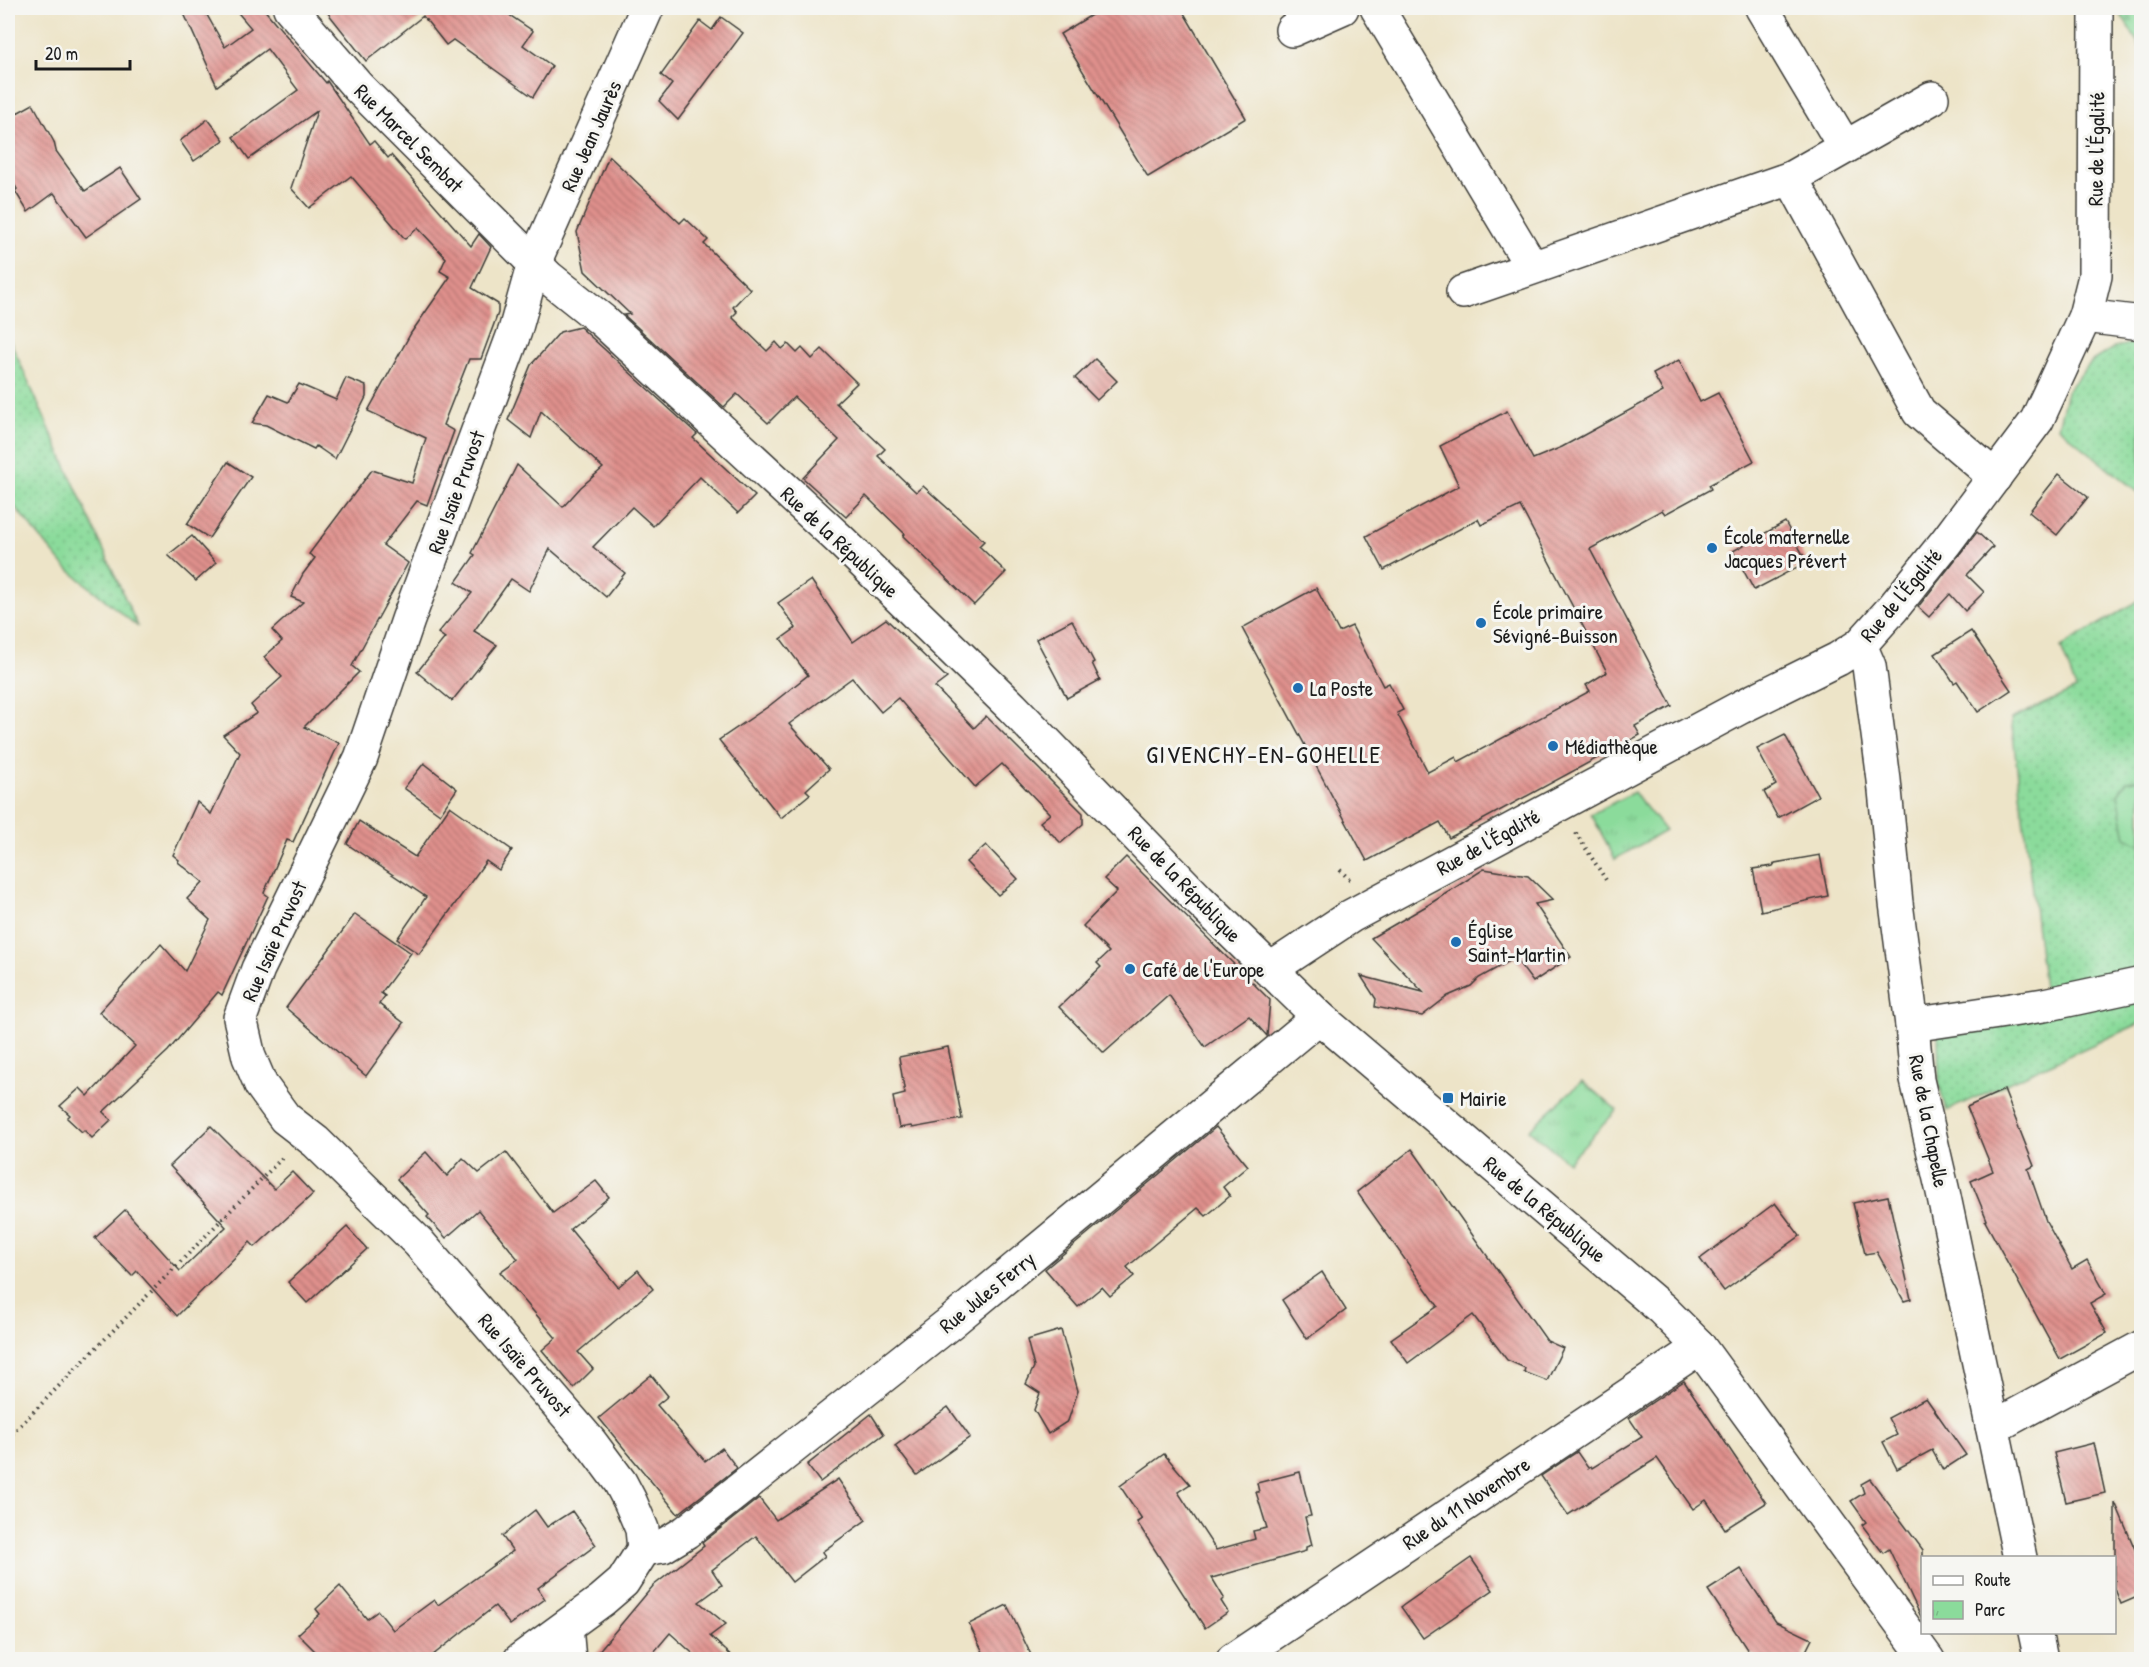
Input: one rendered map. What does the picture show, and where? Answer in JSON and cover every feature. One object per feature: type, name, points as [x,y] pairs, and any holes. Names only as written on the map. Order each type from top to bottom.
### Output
[{"type":"street","name":"Rue Marcel Sembat","points":[[290,8],[357,87],[534,263]]},
{"type":"street","name":"Rue Jean Jaurès","points":[[534,263],[647,8]]},
{"type":"street","points":[[1292,30],[1342,8]]},
{"type":"street","points":[[1377,8],[1532,267]]},
{"type":"street","points":[[1762,8],[1845,147]]},
{"type":"street","name":"Rue de l'Égalité","points":[[1278,963],[1351,916],[1557,804],[1741,706],[1838,659],[1860,645],[1893,608],[2037,420],[2085,315],[2095,276],[2096,8]]},
{"type":"street","points":[[1463,292],[1791,178],[1932,98]]},
{"type":"street","points":[[1791,178],[1919,412],[1995,477]]},
{"type":"street","name":"Rue de la République","points":[[534,263],[548,278],[602,320],[838,538],[1278,963],[1319,1017],[1662,1309],[1698,1345],[1928,1659]]},
{"type":"street","name":"Rue Isaïe Pruvost","points":[[534,263],[515,331],[408,620],[361,758],[258,969],[240,1018],[249,1057],[261,1085],[285,1118],[306,1135],[419,1243],[591,1443],[620,1482],[630,1501],[642,1529],[644,1549]]},
{"type":"street","points":[[2085,315],[2142,323]]},
{"type":"street","name":"Rue de la Chapelle","points":[[1860,645],[1869,666],[1884,780],[1917,1080],[2020,1556]]},
{"type":"street","points":[[1912,1025],[2044,1005],[2142,984]]},
{"type":"street","name":"Rue Jules Ferry","points":[[644,1549],[663,1546],[686,1532],[950,1323],[1319,1017]]},
{"type":"street","name":"Rue du 11 Novembre","points":[[1233,1659],[1687,1356],[1698,1345]]},
{"type":"street","points":[[1992,1425],[2007,1420],[2142,1347]]},
{"type":"street","points":[[520,1659],[566,1627],[623,1582],[644,1549]]},
{"type":"street","points":[[566,1627],[569,1659]]},
{"type":"street","points":[[2035,1634],[2041,1659]]},
{"type":"path","points":[[1557,804],[1606,880]]},
{"type":"path","points":[[8,1438],[306,1135]]},
{"type":"green space","points":[[2117,8],[2141,8],[2141,48]]},
{"type":"green space","points":[[8,336],[138,627],[64,566],[8,499]]},
{"type":"green space","points":[[2133,343],[2141,344],[2141,498],[2140,494],[2058,427],[2067,391],[2092,361],[2113,348]]},
{"type":"green space","points":[[2141,599],[2141,973],[2051,991],[2044,988],[2011,719],[2076,689],[2061,647]]},
{"type":"green space","points":[[2141,779],[2141,843],[2137,843],[2126,838],[2118,794],[2127,781]]},
{"type":"green space","points":[[1634,792],[1665,831],[1615,859],[1591,814]]},
{"type":"green space","points":[[2141,996],[2141,1023],[1946,1111],[1939,1084],[1938,1032]]},
{"type":"green space","points":[[1582,1081],[1617,1110],[1568,1162],[1529,1130]]},
{"type":"building","points":[[203,8],[225,47],[251,28],[234,8],[263,8],[326,83],[327,81],[370,144],[374,141],[388,158],[391,155],[471,246],[479,234],[491,247],[472,288],[498,304],[498,313],[481,359],[469,359],[443,425],[454,431],[427,505],[417,501],[383,545],[408,563],[352,666],[359,672],[304,727],[339,743],[293,842],[287,840],[264,893],[268,896],[222,995],[218,992],[168,1051],[103,1112],[111,1120],[92,1138],[67,1118],[70,1115],[60,1106],[80,1088],[88,1096],[135,1046],[99,1012],[161,944],[185,971],[210,920],[187,899],[203,882],[178,862],[179,860],[173,855],[197,802],[211,814],[240,753],[223,735],[257,713],[251,705],[282,677],[264,657],[282,641],[272,630],[303,602],[291,597],[303,574],[315,558],[309,554],[372,470],[412,483],[426,438],[368,411],[411,333],[450,277],[440,271],[446,258],[418,228],[405,239],[351,176],[309,208],[291,188],[317,111],[249,159],[233,137],[298,90],[267,49],[217,86],[182,9]]},
{"type":"building","points":[[324,8],[499,8],[533,31],[523,45],[552,66],[533,97],[453,40],[446,45],[423,16],[366,61]]},
{"type":"building","points":[[1103,8],[1181,8],[1246,118],[1148,177],[1060,34]]},
{"type":"building","points":[[721,17],[743,33],[678,120],[659,101],[672,84],[661,75],[700,21],[712,30]]},
{"type":"building","points":[[33,104],[54,142],[56,151],[85,191],[120,168],[141,199],[86,237],[54,193],[28,212],[15,191],[17,189],[8,173],[8,118]]},
{"type":"building","points":[[208,119],[224,140],[194,161],[180,141]]},
{"type":"building","points":[[609,156],[680,223],[685,218],[708,240],[704,244],[750,289],[733,307],[737,312],[732,317],[767,351],[776,342],[782,349],[788,344],[797,353],[802,348],[812,359],[822,349],[857,383],[836,403],[885,449],[878,456],[916,492],[923,486],[984,541],[979,546],[1006,572],[974,605],[903,536],[905,534],[866,496],[846,517],[803,478],[839,440],[794,397],[768,423],[737,394],[724,407],[624,315],[630,314],[585,271],[577,232]]},
{"type":"building","points":[[580,327],[697,434],[693,438],[755,496],[738,513],[700,477],[653,526],[632,507],[593,547],[625,573],[606,597],[550,549],[529,591],[511,579],[474,631],[497,645],[452,701],[417,672],[445,638],[438,633],[472,593],[456,582],[475,555],[472,553],[517,465],[563,507],[603,468],[541,411],[531,438],[508,420],[531,365],[560,332]]},
{"type":"building","points":[[1095,359],[1117,381],[1097,400],[1075,378]]},
{"type":"building","points":[[1679,360],[1700,402],[1718,393],[1754,461],[1709,485],[1711,489],[1665,514],[1662,510],[1590,549],[1672,706],[1635,726],[1640,735],[1449,838],[1440,822],[1367,861],[1242,628],[1316,588],[1339,632],[1352,626],[1383,686],[1389,683],[1403,710],[1397,713],[1428,772],[1456,757],[1458,762],[1590,691],[1586,685],[1607,672],[1520,506],[1481,525],[1478,519],[1384,570],[1366,536],[1459,486],[1440,446],[1507,411],[1533,459],[1562,447],[1663,392],[1653,374]]},
{"type":"building","points":[[346,378],[366,386],[366,397],[335,459],[316,446],[314,449],[266,425],[252,423],[269,394],[288,402],[299,384],[336,400]]},
{"type":"building","points":[[228,462],[251,477],[209,538],[187,524]]},
{"type":"building","points":[[2059,474],[2088,497],[2057,535],[2029,512]]},
{"type":"building","points":[[1785,522],[1807,562],[1754,590],[1733,551]]},
{"type":"building","points":[[1977,532],[1993,547],[1967,575],[1984,592],[1965,611],[1950,594],[1929,617],[1918,607]]},
{"type":"building","points":[[192,536],[216,563],[196,581],[168,555]]},
{"type":"building","points":[[811,580],[853,642],[886,619],[947,678],[935,687],[974,728],[986,716],[1083,813],[1083,824],[1061,843],[1040,822],[1050,814],[1002,764],[975,787],[898,698],[881,712],[852,678],[789,724],[829,769],[806,790],[810,794],[781,818],[719,740],[769,706],[808,675],[781,639],[796,628],[778,603]]},
{"type":"building","points":[[1072,620],[1094,662],[1092,663],[1100,680],[1067,698],[1036,639]]},
{"type":"building","points":[[1971,631],[2011,690],[1978,712],[1957,681],[1954,683],[1935,654]]},
{"type":"building","points":[[1785,735],[1818,796],[1778,818],[1764,792],[1776,785],[1757,749]]},
{"type":"building","points":[[424,763],[457,789],[440,814],[404,788]]},
{"type":"building","points":[[450,806],[512,850],[499,870],[486,861],[419,954],[397,939],[426,897],[347,844],[359,821],[415,857]]},
{"type":"building","points":[[986,845],[1018,879],[998,895],[966,862]]},
{"type":"building","points":[[1820,855],[1828,896],[1761,911],[1753,869]]},
{"type":"building","points":[[1126,857],[1270,1000],[1267,1036],[1249,1016],[1205,1047],[1169,995],[1104,1053],[1059,1007],[1101,967],[1097,963],[1109,952],[1083,926],[1117,891],[1104,879]]},
{"type":"building","name":"Église Saint-Martin","points":[[1484,869],[1528,876],[1553,900],[1535,904],[1571,957],[1533,982],[1515,958],[1479,978],[1471,986],[1448,996],[1422,1016],[1375,1007],[1376,999],[1361,976],[1423,992],[1371,938]]},
{"type":"building","points":[[355,914],[411,953],[381,993],[385,996],[379,1004],[404,1023],[366,1076],[286,1008]]},
{"type":"building","points":[[948,1047],[962,1119],[912,1128],[911,1126],[899,1128],[893,1097],[905,1094],[899,1057]]},
{"type":"building","points":[[2004,1090],[2034,1166],[2028,1169],[2046,1221],[2072,1269],[2087,1260],[2106,1294],[2090,1303],[2107,1333],[2060,1359],[1985,1221],[1987,1220],[1971,1181],[1993,1171],[1967,1107]]},
{"type":"building","points":[[211,1126],[274,1189],[292,1172],[313,1194],[255,1247],[250,1242],[177,1316],[137,1271],[132,1276],[95,1238],[125,1210],[180,1271],[226,1227],[170,1166]]},
{"type":"building","points":[[1216,1127],[1248,1166],[1223,1187],[1230,1196],[1206,1216],[1198,1208],[1127,1267],[1134,1276],[1110,1296],[1102,1287],[1078,1307],[1045,1269]]},
{"type":"building","points":[[1412,1149],[1547,1341],[1563,1348],[1547,1381],[1524,1372],[1525,1368],[1507,1360],[1473,1315],[1408,1363],[1391,1339],[1438,1306],[1357,1192]]},
{"type":"building","points":[[426,1152],[447,1176],[463,1158],[479,1173],[506,1152],[553,1213],[596,1181],[609,1197],[570,1229],[618,1287],[638,1270],[653,1289],[578,1352],[593,1369],[574,1388],[542,1350],[556,1338],[500,1272],[518,1259],[478,1210],[446,1238],[397,1179]]},
{"type":"building","points":[[1888,1196],[1911,1299],[1904,1301],[1877,1252],[1865,1254],[1853,1203]]},
{"type":"building","points":[[1775,1203],[1800,1236],[1724,1291],[1700,1259]]},
{"type":"building","points":[[347,1227],[367,1249],[307,1303],[288,1282]]},
{"type":"building","points":[[1322,1272],[1346,1310],[1307,1339],[1282,1300]]},
{"type":"building","points":[[1061,1330],[1078,1391],[1068,1421],[1048,1434],[1034,1410],[1040,1393],[1026,1384],[1034,1367],[1027,1340]]},
{"type":"building","points":[[651,1375],[668,1396],[657,1405],[705,1461],[722,1448],[737,1468],[678,1514],[599,1418]]},
{"type":"building","points":[[1684,1381],[1766,1503],[1725,1529],[1706,1500],[1693,1509],[1657,1458],[1568,1515],[1541,1476],[1577,1452],[1588,1468],[1591,1466],[1592,1468],[1642,1437],[1629,1418]]},
{"type":"building","points":[[1926,1398],[1966,1455],[1943,1470],[1932,1450],[1897,1469],[1883,1442],[1897,1435],[1888,1418]]},
{"type":"building","points":[[948,1407],[970,1437],[917,1475],[895,1446]]},
{"type":"building","points":[[871,1414],[884,1434],[820,1482],[807,1465]]},
{"type":"building","points":[[2094,1443],[2105,1493],[2066,1502],[2054,1453]]},
{"type":"building","points":[[1164,1454],[1190,1484],[1178,1492],[1216,1550],[1255,1539],[1253,1531],[1267,1528],[1256,1492],[1259,1492],[1257,1483],[1300,1472],[1311,1516],[1305,1517],[1312,1545],[1306,1547],[1306,1551],[1212,1578],[1224,1598],[1221,1601],[1228,1612],[1205,1628],[1137,1522],[1142,1519],[1120,1486]]},
{"type":"building","points":[[838,1479],[866,1520],[822,1552],[825,1556],[792,1582],[756,1536],[712,1570],[722,1585],[699,1602],[726,1624],[710,1636],[735,1659],[699,1659],[670,1633],[648,1659],[592,1659],[653,1586],[704,1546],[702,1543],[759,1498],[776,1520]]},
{"type":"building","points":[[1870,1479],[1923,1550],[1923,1556],[1921,1556],[1921,1617],[1889,1549],[1883,1553],[1862,1525],[1866,1522],[1851,1501],[1864,1493],[1861,1484]]},
{"type":"building","points":[[2115,1502],[2142,1566],[2142,1595],[2121,1604],[2116,1592]]},
{"type":"building","points":[[535,1510],[547,1527],[572,1511],[596,1545],[538,1588],[545,1599],[510,1625],[495,1606],[428,1659],[323,1659],[298,1634],[320,1614],[316,1609],[340,1586],[367,1619],[378,1611],[393,1630],[434,1600],[438,1605],[513,1551],[502,1536]]},
{"type":"building","points":[[1471,1558],[1493,1590],[1423,1638],[1401,1607]]},
{"type":"building","points":[[1741,1569],[1776,1622],[1812,1639],[1802,1659],[1762,1659],[1750,1654],[1708,1590]]},
{"type":"building","points":[[1007,1605],[1033,1659],[986,1659],[969,1624]]},
{"type":"place","name":"École maternelle Jacques Prévert","points":[[1712,548]]},
{"type":"place","name":"École primaire Sévigné-Buisson","points":[[1481,623]]},
{"type":"place","name":"La Poste","points":[[1298,688]]},
{"type":"place","name":"Médiathèque","points":[[1553,746]]},
{"type":"place","name":"Église Saint-Martin","points":[[1456,942]]},
{"type":"place","name":"Café de l'Europe","points":[[1130,969]]},
{"type":"place","name":"Mairie","points":[[1448,1098]]},
{"type":"district","name":"GIVENCHY-EN-GOHELLE","points":[[1264,754]]}]
